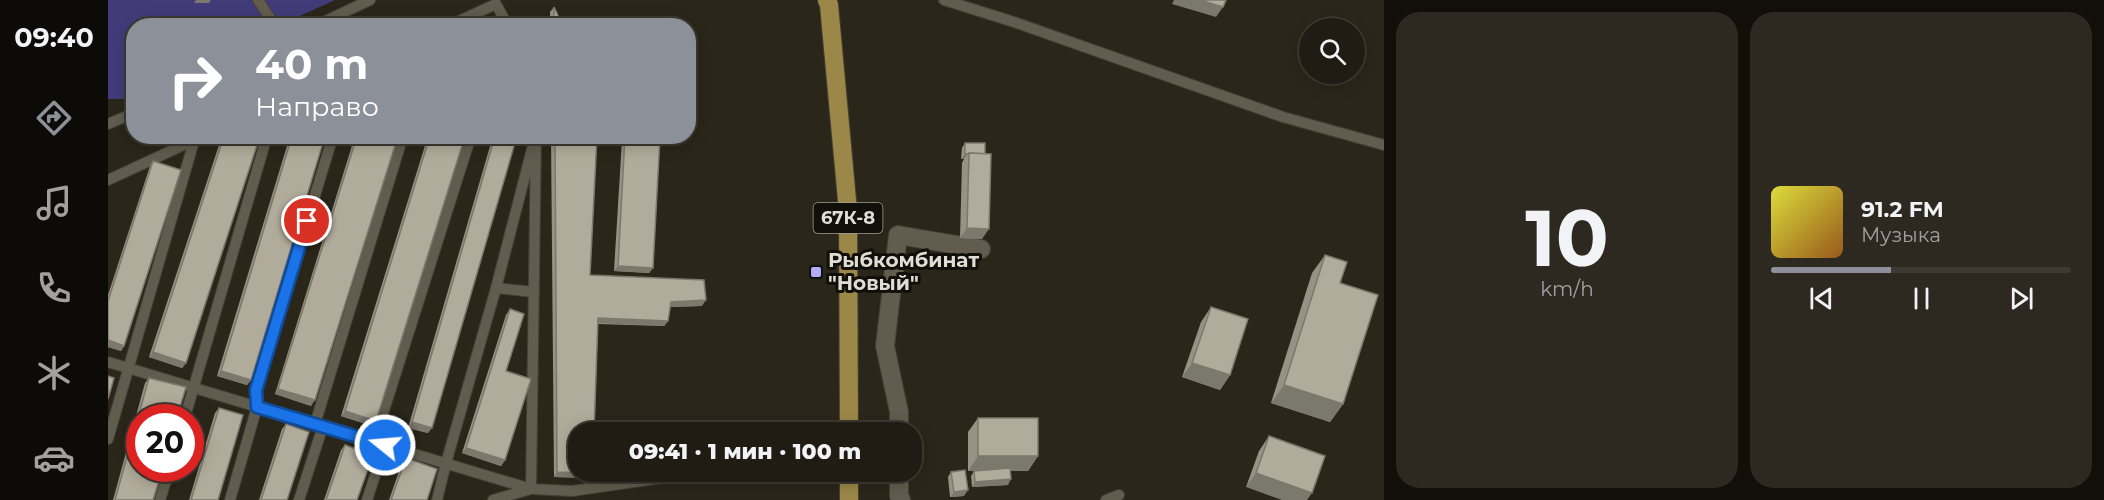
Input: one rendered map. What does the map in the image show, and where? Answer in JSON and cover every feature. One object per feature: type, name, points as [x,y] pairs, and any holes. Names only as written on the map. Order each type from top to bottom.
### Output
[{"type":"main road","name":"67К-8","points":[[829,1],[848,211],[849,422]]},
{"type":"main road","points":[[849,482],[849,500]]},
{"type":"street","points":[[899,422],[899,412],[885,346],[898,235],[981,249]]},
{"type":"street","points":[[899,482],[901,500]]},
{"type":"lane","points":[[258,0],[270,18]]},
{"type":"lane","points":[[332,18],[370,0]]},
{"type":"lane","points":[[944,0],[1014,22],[1283,117],[1384,145]]},
{"type":"lane","points":[[465,18],[496,4],[503,18]]},
{"type":"lane","points":[[108,115],[126,115]]},
{"type":"lane","points":[[108,124],[126,116]]},
{"type":"lane","points":[[108,190],[110,179],[188,144]]},
{"type":"lane","points":[[108,439],[197,144]]},
{"type":"lane","points":[[189,404],[265,144]]},
{"type":"lane","points":[[230,500],[257,407],[256,390],[331,144]]},
{"type":"lane","points":[[298,500],[401,144]]},
{"type":"lane","points":[[367,500],[380,443],[469,144]]},
{"type":"lane","points":[[437,500],[534,144]]},
{"type":"lane","points":[[531,489],[536,144]]},
{"type":"lane","points":[[496,288],[534,292]]},
{"type":"lane","points":[[108,362],[531,489],[572,491],[634,482]]},
{"type":"lane","points":[[160,500],[166,482]]},
{"type":"lane","points":[[493,500],[531,489]]},
{"type":"lane","points":[[1106,500],[1119,495]]},
{"type":"shaded area","points":[[108,0],[335,0],[295,18],[126,18],[126,98],[108,99]]},
{"type":"building","points":[[1200,0],[1226,0],[1223,7]]},
{"type":"building","points":[[554,7],[559,18],[554,18]]},
{"type":"building","points":[[965,143],[985,143],[985,154],[965,154]]},
{"type":"building","points":[[221,144],[257,144],[186,363],[153,352]]},
{"type":"building","points":[[290,144],[323,144],[251,380],[221,371]]},
{"type":"building","points":[[355,144],[395,144],[315,400],[278,389]]},
{"type":"building","points":[[428,144],[463,144],[376,421],[345,411]]},
{"type":"building","points":[[493,144],[515,144],[432,428],[412,422]]},
{"type":"building","points":[[555,144],[597,144],[590,275],[704,280],[706,300],[671,302],[668,321],[598,318],[594,422],[568,422],[568,472],[557,472]]},
{"type":"building","points":[[625,144],[660,144],[653,268],[618,266]]},
{"type":"building","points":[[969,153],[991,154],[989,229],[967,228]]},
{"type":"building","points":[[153,161],[181,170],[124,346],[108,340],[108,301]]},
{"type":"building","points":[[1325,255],[1347,262],[1340,283],[1378,295],[1343,404],[1284,385]]},
{"type":"building","points":[[1211,307],[1248,319],[1230,375],[1192,363]]},
{"type":"building","points":[[510,309],[524,314],[506,371],[531,379],[505,460],[466,448]]},
{"type":"building","points":[[108,376],[114,378],[108,399]]},
{"type":"building","points":[[149,378],[186,387],[181,404],[142,404]]},
{"type":"building","points":[[219,408],[243,415],[218,500],[191,500],[196,482],[204,482],[204,457]]},
{"type":"building","points":[[978,418],[1038,418],[1038,456],[978,456]]},
{"type":"building","points":[[286,424],[309,432],[287,500],[261,500]]},
{"type":"building","points":[[1269,436],[1325,456],[1312,493],[1256,473]]},
{"type":"building","points":[[345,445],[373,455],[357,500],[326,500]]},
{"type":"building","points":[[406,458],[437,469],[427,500],[391,500]]},
{"type":"building","points":[[126,461],[126,482],[159,482],[153,500],[115,500]]},
{"type":"building","points":[[1010,468],[1011,479],[975,482],[974,471]]},
{"type":"building","points":[[965,470],[968,490],[954,492],[951,472]]},
{"type":"place","name":"Рыбкомбинат \"Новый\"","points":[[816,272]]},
{"type":"route","points":[[307,221],[256,390],[257,407],[385,445]]}]
